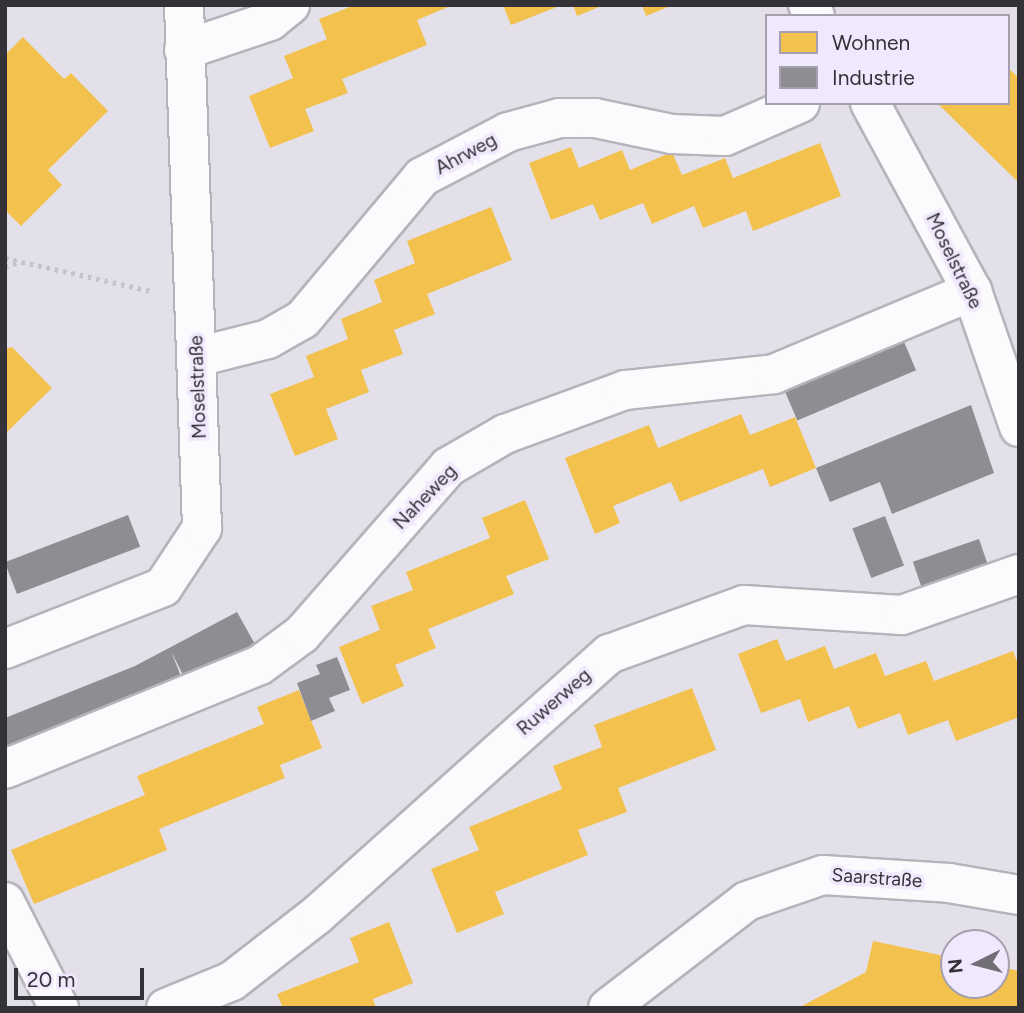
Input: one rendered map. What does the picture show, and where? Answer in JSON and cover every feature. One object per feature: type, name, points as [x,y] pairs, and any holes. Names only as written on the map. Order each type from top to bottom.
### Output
[{"type":"street","name":"Moselstraße","points":[[5,649],[163,587],[202,528],[184,5]]},
{"type":"street","points":[[184,50],[270,21],[290,5]]},
{"type":"street","name":"Ahrweg","points":[[197,357],[268,339],[303,320],[422,177],[508,132],[560,118],[595,118],[672,134],[725,135],[795,105]]},
{"type":"street","name":"Moselstraße","points":[[871,105],[972,291],[1019,427]]},
{"type":"street","name":"Naheweg","points":[[5,769],[260,665],[302,634],[448,467],[505,434],[625,390],[774,374],[972,291]]},
{"type":"street","name":"Ruwerweg","points":[[166,1008],[232,981],[317,915],[609,654],[744,605],[902,615],[1019,574]]},
{"type":"street","name":"Saarstraße","points":[[608,1008],[747,901],[823,875],[949,883],[1019,895]]},
{"type":"street","points":[[5,902],[60,1008]]},
{"type":"path","points":[[5,258],[151,291]]},
{"type":"path","points":[[5,267],[19,261]]},
{"type":"building: Wohnen","points":[[355,5],[453,5],[417,20],[427,45],[342,79],[348,93],[305,109],[314,131],[270,148],[249,96],[293,78],[284,56],[327,39],[319,19]]},
{"type":"building: Wohnen","points":[[503,5],[562,5],[511,25]]},
{"type":"building: Wohnen","points":[[573,5],[604,5],[577,16]]},
{"type":"building: Wohnen","points":[[642,5],[673,5],[646,16]]},
{"type":"building: Wohnen","points":[[23,37],[64,79],[71,73],[108,111],[48,170],[62,185],[21,226],[5,210],[5,55]]},
{"type":"building: Wohnen","points":[[1010,70],[1019,78],[1019,183],[939,105],[1010,105]]},
{"type":"building: Wohnen","points":[[820,143],[841,196],[753,231],[746,211],[703,228],[694,206],[652,224],[643,203],[600,220],[593,204],[551,220],[529,163],[571,147],[579,168],[622,150],[630,170],[672,152],[682,175],[725,158],[733,178]]},
{"type":"building: Wohnen","points":[[491,207],[512,260],[427,294],[435,314],[394,330],[403,354],[361,370],[369,392],[326,409],[338,439],[295,456],[270,394],[314,377],[306,356],[348,339],[341,319],[382,302],[374,280],[415,263],[407,241]]},
{"type":"building: Wohnen","points":[[12,347],[52,388],[5,434],[5,349]]},
{"type":"building: Wohnen","points":[[741,414],[750,435],[795,417],[816,468],[770,487],[763,469],[680,502],[671,482],[613,506],[620,523],[595,534],[565,458],[649,425],[658,448]]},
{"type":"building: Wohnen","points":[[525,500],[549,559],[506,576],[514,594],[428,629],[436,648],[395,665],[404,686],[362,704],[339,647],[380,630],[371,606],[413,590],[406,572],[490,538],[482,518]]},
{"type":"building: Wohnen","points":[[777,639],[786,661],[825,646],[834,669],[876,653],[885,676],[926,661],[934,681],[1013,651],[1019,666],[1019,717],[956,741],[948,720],[908,735],[900,713],[858,729],[849,706],[808,722],[800,699],[761,713],[738,654]]},
{"type":"building: Wohnen","points":[[692,688],[716,750],[618,788],[627,812],[578,830],[588,855],[495,892],[504,914],[457,933],[431,869],[479,850],[469,827],[562,789],[553,766],[602,747],[594,725]]},
{"type":"building: Wohnen","points":[[299,690],[322,748],[280,765],[285,778],[159,829],[167,850],[34,904],[11,850],[145,795],[137,776],[264,724],[257,707]]},
{"type":"building: Wohnen","points":[[389,922],[413,983],[373,999],[376,1008],[283,1008],[277,994],[359,962],[350,938]]},
{"type":"building: Wohnen","points":[[873,941],[940,955],[940,999],[1010,999],[1010,969],[1019,971],[1019,1008],[798,1008],[866,972]]},
{"type":"building: Industrie","points":[[902,337],[916,370],[797,421],[783,387]]},
{"type":"building: Industrie","points":[[971,405],[994,473],[892,514],[880,482],[830,502],[816,468]]},
{"type":"building: Industrie","points":[[128,515],[140,547],[17,594],[5,562]]},
{"type":"building: Industrie","points":[[885,516],[904,565],[871,578],[852,529]]},
{"type":"building: Industrie","points":[[979,539],[990,571],[924,594],[913,562]]},
{"type":"building: Industrie","points":[[237,612],[256,646],[187,683],[171,651],[184,684],[5,756],[5,718],[135,666]]},
{"type":"building: Industrie","points":[[337,657],[350,690],[329,698],[335,711],[311,721],[297,683],[320,674],[316,665]]}]
